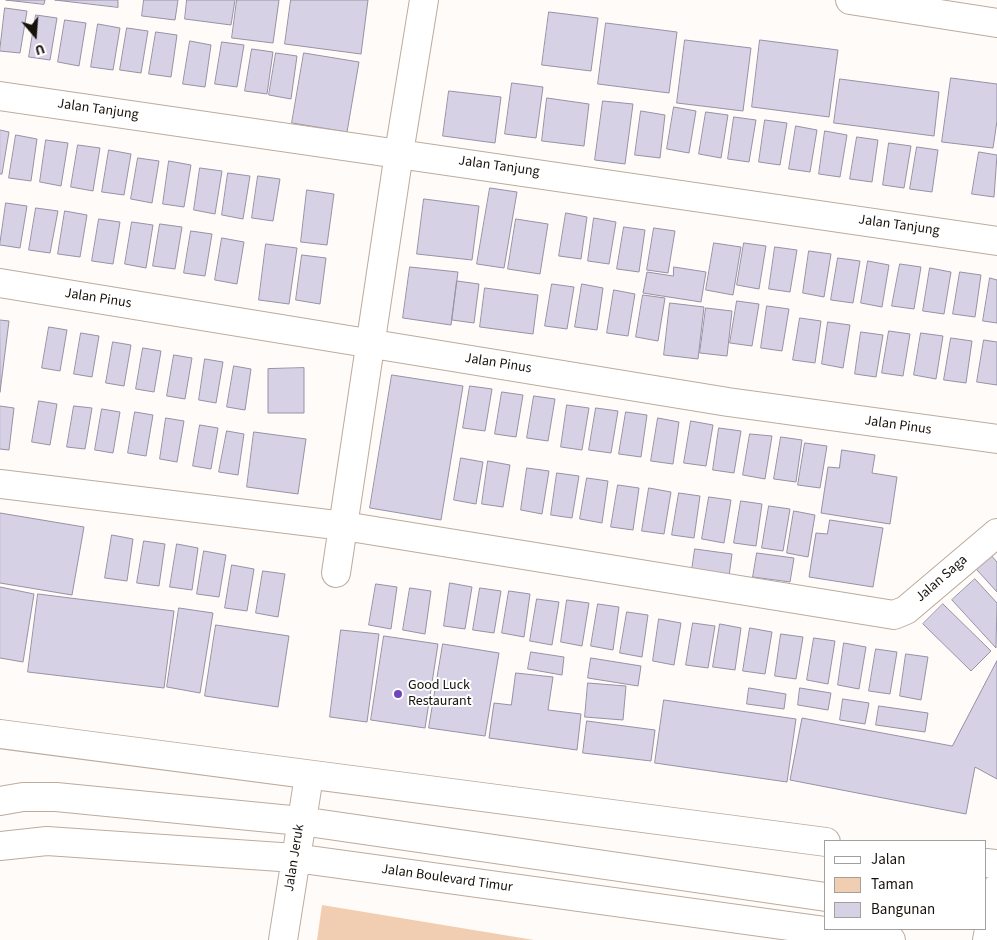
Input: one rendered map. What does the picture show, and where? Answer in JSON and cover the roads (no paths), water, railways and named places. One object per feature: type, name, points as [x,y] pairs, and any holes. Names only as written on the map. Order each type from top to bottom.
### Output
[{"type":"street","points":[[336,573],[398,153],[424,0]]},
{"type":"street","points":[[850,0],[997,23]]},
{"type":"street","name":"Jalan Tanjung","points":[[0,96],[997,241]]},
{"type":"street","name":"Jalan Pinus","points":[[0,283],[728,402],[997,439]]},
{"type":"street","name":"Jalan Saga","points":[[0,484],[344,526],[894,615],[906,610],[997,533]]},
{"type":"street","points":[[0,734],[309,776],[824,842]]},
{"type":"street","name":"Jalan Jeruk","points":[[283,940],[309,776]]},
{"type":"street","points":[[0,801],[23,797],[56,797],[301,821],[824,897]]},
{"type":"street","name":"Jalan Boulevard Timur","points":[[0,846],[47,841],[295,858],[891,940]]},
{"type":"street","points":[[990,926],[997,888]]},
{"type":"place","name":"Good Luck Restaurant","points":[[398,694]]}]
